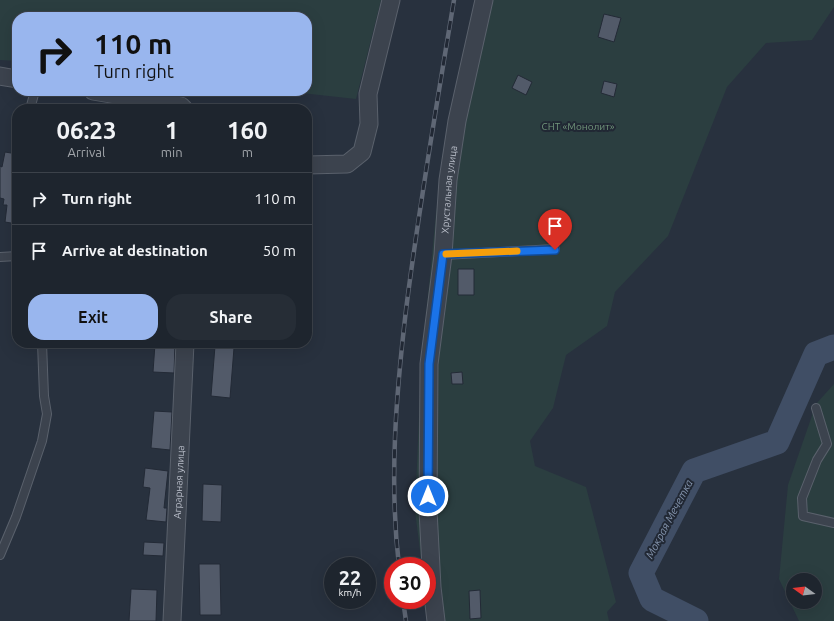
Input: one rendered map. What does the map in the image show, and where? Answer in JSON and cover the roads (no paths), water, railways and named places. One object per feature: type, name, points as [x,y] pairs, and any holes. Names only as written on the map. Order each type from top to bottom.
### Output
[{"type":"street","points":[[312,165],[347,164],[362,152],[369,124],[368,94],[391,0]]},
{"type":"street","name":"Хрустальная улица","points":[[436,621],[432,587],[428,510],[429,364],[443,254],[448,180],[457,121],[484,0]]},
{"type":"street","points":[[0,76],[12,77]]},
{"type":"street","points":[[123,96],[169,104]]},
{"type":"street","name":"Аграрная улица","points":[[172,621],[185,348]]},
{"type":"lane","points":[[443,254],[555,250]]},
{"type":"lane","points":[[0,257],[12,256]]},
{"type":"lane","points":[[0,555],[16,517],[42,441],[47,414],[44,396],[42,348]]},
{"type":"lane","points":[[816,408],[826,444],[817,460],[802,498],[803,516],[834,523]]},
{"type":"waterway","name":"Мокрая Мечетка","points":[[696,621],[652,599],[641,573],[694,471],[777,442],[816,354],[834,347]]},
{"type":"railway","points":[[398,557],[394,502],[394,470],[399,374],[406,310],[428,155],[454,0]]},
{"type":"railway","points":[[404,609],[406,621]]},
{"type":"park label","name":"СНТ «Монолит»","points":[[578,126]]}]
